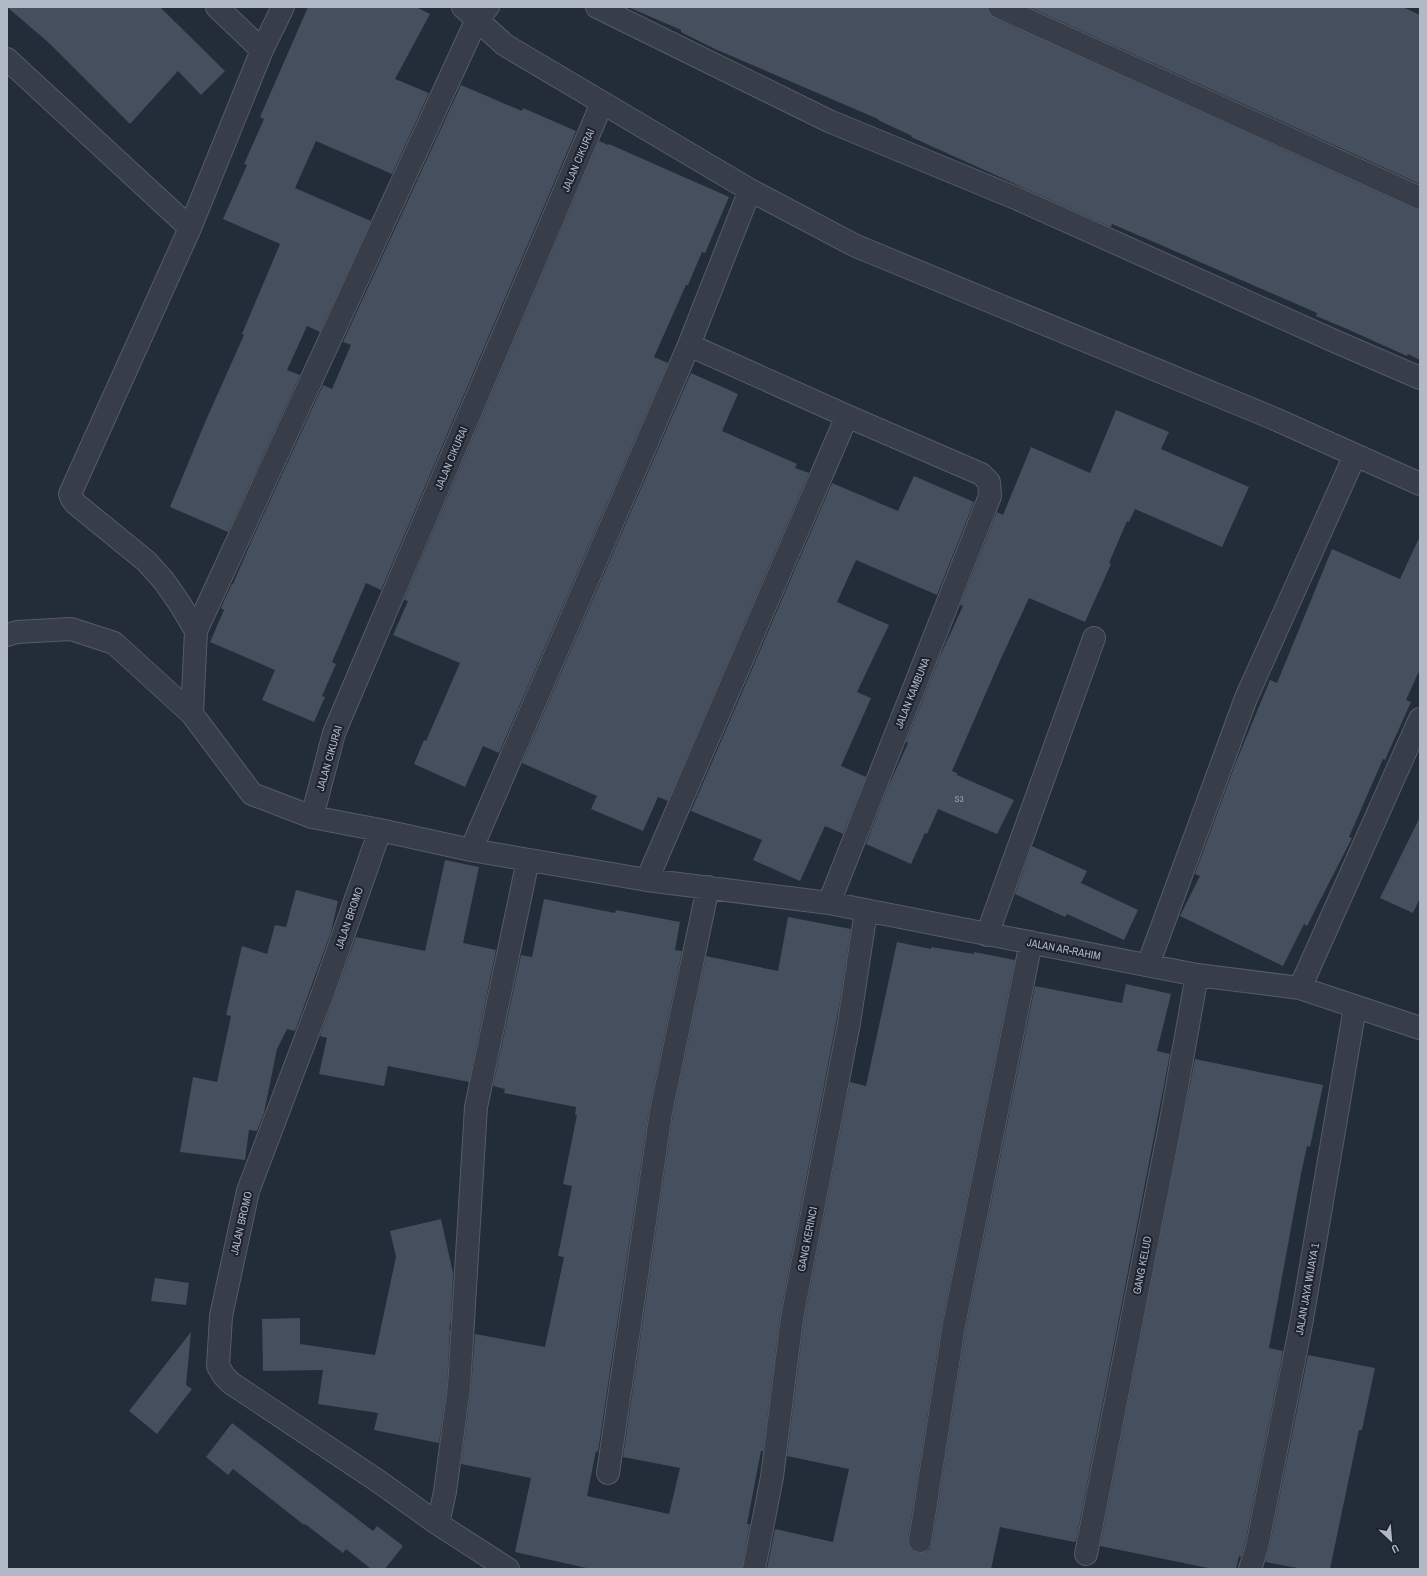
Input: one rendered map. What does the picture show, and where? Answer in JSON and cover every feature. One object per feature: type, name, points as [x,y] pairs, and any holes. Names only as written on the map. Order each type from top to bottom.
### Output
[{"type":"street","points":[[217,7],[262,50]]},
{"type":"street","points":[[196,631],[164,581],[146,561],[76,504],[70,494],[190,228],[262,50],[283,7]]},
{"type":"street","points":[[597,7],[829,121],[1018,199],[1420,378]]},
{"type":"street","points":[[999,7],[1420,198]]},
{"type":"street","points":[[192,714],[196,631],[476,11],[505,45],[750,190],[856,246],[1275,419],[1420,484]]},
{"type":"street","points":[[7,59],[190,228]]},
{"type":"street","name":"JALAN CIKURAI","points":[[312,817],[334,733],[602,102]]},
{"type":"street","points":[[471,850],[689,346],[750,190]]},
{"type":"street","points":[[647,880],[847,416],[689,346]]},
{"type":"street","name":"JALAN KAMBUNA","points":[[829,903],[990,496],[989,482],[981,474],[847,416]]},
{"type":"street","points":[[1148,966],[1246,698],[1355,455]]},
{"type":"street","name":"JALAN AR-RAHIM","points":[[7,635],[17,632],[71,629],[114,643],[192,714],[252,794],[312,817],[471,850],[528,860],[647,880],[829,903],[1197,975],[1300,988],[1420,1028]]},
{"type":"street","points":[[987,935],[1094,638]]},
{"type":"street","points":[[1300,988],[1420,719]]},
{"type":"street","name":"JALAN BROMO","points":[[380,830],[324,990],[248,1190],[221,1316],[218,1366],[224,1376],[231,1383],[378,1481],[438,1524],[508,1569]]},
{"type":"street","points":[[438,1524],[445,1492],[459,1387],[476,1107],[528,860]]},
{"type":"street","points":[[608,1473],[661,1112],[708,887]]},
{"type":"street","name":"GANG KERINCI","points":[[754,1569],[772,1477],[792,1318],[849,1023],[866,911]]},
{"type":"street","points":[[920,1541],[954,1325],[1031,942]]},
{"type":"street","name":"GANG KELUD","points":[[1086,1554],[1169,1131],[1197,975]]},
{"type":"street","name":"JALAN JAYA WIJAYA 1","points":[[1250,1569],[1259,1540],[1302,1319],[1355,1007]]},
{"type":"building","points":[[7,7],[160,7],[225,71],[201,95],[178,71],[130,124],[49,43]]},
{"type":"building","points":[[308,7],[416,7],[430,14],[395,79],[429,93],[392,174],[316,141],[295,188],[371,221],[320,332],[307,326],[287,370],[300,375],[228,532],[170,507],[206,420],[244,335],[242,334],[280,244],[223,219],[247,165],[244,164],[264,119],[260,117]]},
{"type":"building","points":[[628,7],[987,7],[989,14],[994,18],[1420,210],[1420,360],[1408,354],[1407,356],[1316,316],[1317,313],[1147,239],[1112,224],[1111,227],[1108,226],[911,137],[912,136],[878,119],[715,49],[681,32],[681,30]]},
{"type":"building","points":[[1029,7],[1403,7],[1420,15],[1420,184]]},
{"type":"building","points":[[461,85],[522,111],[523,108],[576,131],[381,590],[366,583],[332,662],[336,664],[322,696],[325,697],[314,722],[262,700],[275,670],[210,642],[224,610],[221,608],[224,601],[323,385],[332,389],[351,345],[343,342]]},
{"type":"building","points":[[599,141],[608,145],[609,144],[729,197],[705,253],[702,252],[654,357],[668,363],[499,753],[483,746],[465,787],[414,764],[424,740],[426,741],[460,663],[393,635],[408,601],[404,600]]},
{"type":"building","points":[[691,373],[738,394],[722,431],[797,464],[795,468],[809,473],[668,801],[658,797],[643,831],[591,809],[597,796],[522,763]]},
{"type":"building","points":[[1116,410],[1169,432],[1161,449],[1249,487],[1222,547],[1135,509],[1129,522],[1127,521],[1109,563],[1111,564],[1085,622],[1029,598],[952,771],[957,773],[957,775],[1014,800],[997,834],[938,809],[911,864],[866,844],[888,787],[908,743],[906,742],[940,656],[963,606],[960,605],[997,512],[1003,515],[1031,447],[1090,473]]},
{"type":"building","points":[[914,476],[974,502],[937,595],[856,560],[837,602],[889,625],[857,692],[871,698],[841,766],[866,777],[843,834],[825,826],[800,881],[753,860],[762,840],[691,811],[832,483],[898,511]]},
{"type":"building","points":[[1420,536],[1420,669],[1406,700],[1411,702],[1385,760],[1383,759],[1349,837],[1352,838],[1307,926],[1304,924],[1283,966],[1180,916],[1200,876],[1195,874],[1236,762],[1270,680],[1277,683],[1332,549],[1400,579]]},
{"type":"building","points":[[1420,817],[1420,898],[1413,913],[1380,898]]},
{"type":"building","points":[[1032,846],[1087,871],[1081,883],[1138,910],[1124,940],[1067,914],[1065,917],[1015,894]]},
{"type":"building","points":[[445,860],[479,867],[463,943],[496,950],[469,1082],[388,1066],[384,1086],[319,1074],[327,1038],[320,1036],[356,937],[425,951]]},
{"type":"building","points":[[296,890],[338,901],[331,932],[295,1031],[287,1029],[277,1049],[264,1113],[257,1131],[249,1130],[245,1160],[180,1152],[193,1077],[217,1082],[231,1016],[226,1015],[242,946],[267,954],[275,925],[286,927]]},
{"type":"building","points":[[544,899],[615,913],[616,910],[680,922],[675,950],[682,951],[649,1110],[598,1452],[596,1451],[587,1496],[669,1514],[680,1468],[623,1457],[673,1114],[706,956],[778,971],[788,917],[851,929],[839,1007],[780,1316],[763,1451],[761,1451],[747,1524],[750,1524],[742,1569],[591,1569],[515,1552],[531,1478],[461,1464],[471,1389],[475,1334],[545,1347],[564,1257],[558,1256],[572,1186],[563,1184],[577,1115],[575,1115],[576,1107],[504,1093],[505,1089],[493,1086],[521,955],[532,957]]},
{"type":"building","points":[[897,942],[931,949],[931,947],[974,954],[974,952],[1015,960],[942,1323],[908,1539],[909,1546],[912,1550],[918,1553],[925,1552],[930,1549],[932,1543],[966,1327],[1035,986],[1122,1003],[1126,984],[1171,994],[1157,1051],[1170,1054],[1076,1541],[1074,1542],[1000,1527],[991,1569],[767,1569],[775,1529],[833,1542],[849,1469],[787,1456],[804,1320],[850,1082],[866,1086]]},
{"type":"building","points":[[1195,1059],[1323,1085],[1310,1147],[1307,1146],[1301,1174],[1269,1348],[1283,1351],[1245,1544],[1241,1557],[1239,1556],[1236,1569],[1213,1569],[1100,1546]]},
{"type":"building","points":[[441,1219],[453,1273],[447,1386],[439,1443],[374,1430],[378,1413],[318,1404],[323,1370],[263,1371],[262,1319],[300,1318],[300,1344],[375,1355],[396,1257],[390,1231]]},
{"type":"building","points":[[155,1278],[189,1283],[186,1305],[151,1301]]},
{"type":"building","points":[[191,1332],[186,1385],[192,1389],[157,1434],[129,1411]]},
{"type":"building","points":[[1308,1355],[1375,1368],[1362,1430],[1359,1430],[1330,1569],[1303,1569],[1265,1562],[1269,1549]]},
{"type":"building","points":[[232,1423],[373,1531],[377,1526],[403,1546],[385,1569],[371,1569],[346,1549],[343,1553],[305,1524],[304,1525],[233,1469],[228,1475],[206,1457]]}]
